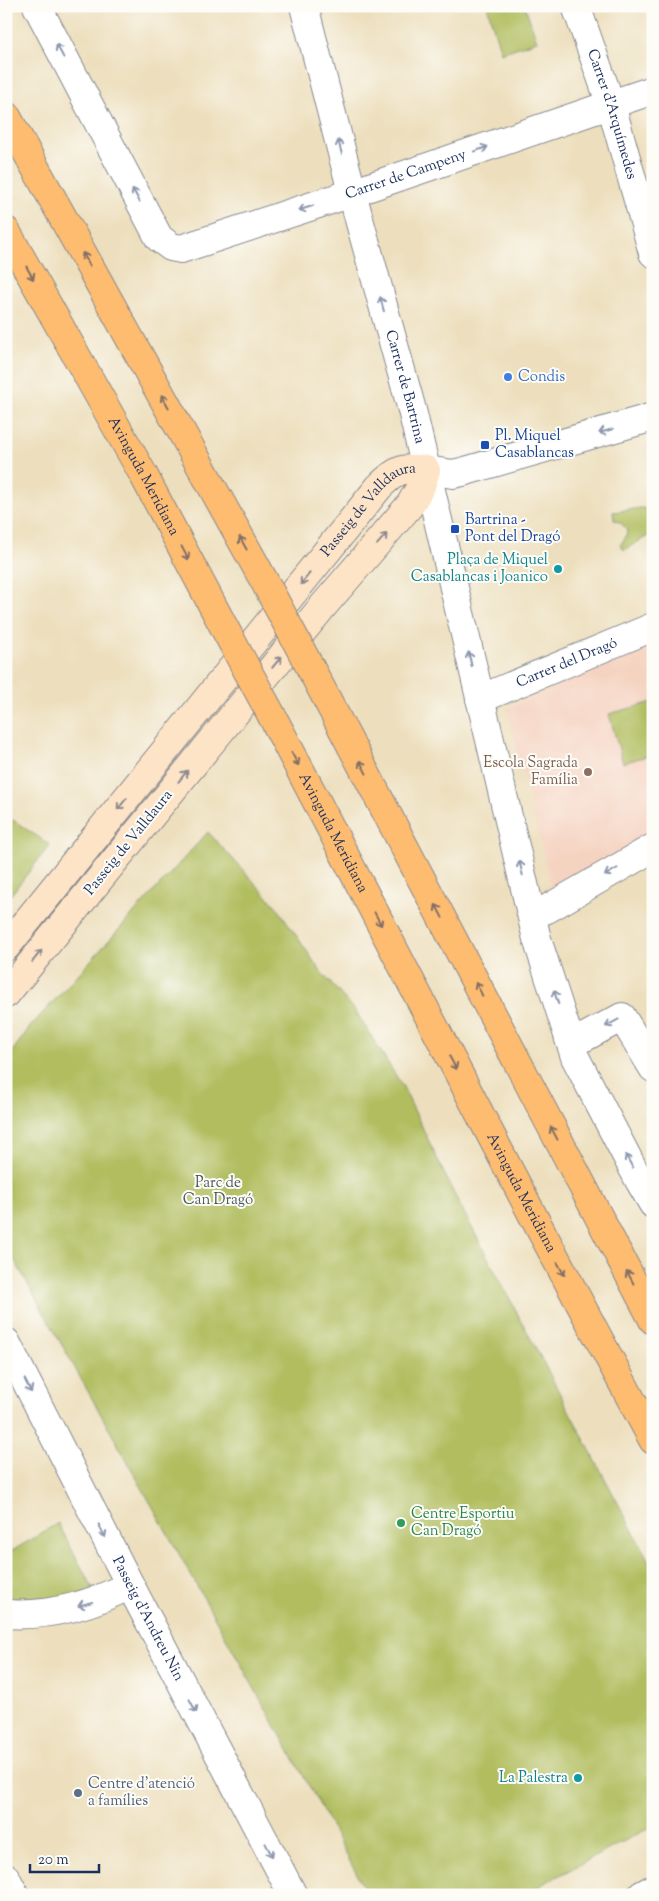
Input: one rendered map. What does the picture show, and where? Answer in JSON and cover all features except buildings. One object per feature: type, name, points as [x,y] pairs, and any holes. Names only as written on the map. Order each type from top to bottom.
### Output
[{"type":"main road","points":[[6,115],[267,586],[653,1320]]},
{"type":"main road","name":"Avinguda Meridiana","points":[[6,231],[143,474],[653,1440]]},
{"type":"street","name":"Carrer de Campeny","points":[[37,6],[159,238],[171,247],[181,249],[352,193],[653,90]]},
{"type":"street","name":"Carrer de Bartrina","points":[[304,6],[352,193],[412,410],[532,915]]},
{"type":"street","name":"Carrer d'Arquímedes","points":[[576,6],[610,105],[653,253]]},
{"type":"street","points":[[426,470],[453,474],[462,472],[653,418]]},
{"type":"street","name":"Passeig de Valldaura","points":[[6,947],[379,487],[391,475],[404,469],[426,470],[421,486],[410,505],[231,718],[6,994]]},
{"type":"street","name":"Carrer del Dragó","points":[[480,699],[653,627]]},
{"type":"street","points":[[653,848],[547,909],[532,915],[537,939],[569,1039],[586,1079],[653,1204]]},
{"type":"street","points":[[569,1039],[585,1037],[622,1018],[649,1052]]},
{"type":"street","name":"Passeig d'Andreu Nin","points":[[6,1342],[130,1585],[293,1895]]},
{"type":"street","points":[[6,1614],[57,1612],[100,1600],[130,1585]]},
{"type":"street","points":[[6,1878],[14,1895]]},
{"type":"street","points":[[642,1895],[653,1890]]},
{"type":"shaded area","name":"Escola Sagrada Família","points":[[653,642],[653,835],[553,894],[507,708]]},
{"type":"green space","points":[[487,6],[525,6],[537,41],[501,53]]},
{"type":"green space","points":[[640,508],[653,509],[653,533],[624,550],[620,545],[626,537],[627,530],[621,523],[614,520],[613,512]]},
{"type":"green space","points":[[653,702],[653,754],[623,763],[609,714]]},
{"type":"green space","points":[[13,820],[50,845],[6,901],[6,823]]},
{"type":"green space","name":"Centre Esportiu Can Dragó","points":[[208,832],[277,907],[321,972],[356,1012],[403,1087],[454,1194],[653,1569],[653,1826],[522,1895],[368,1895],[323,1811],[6,1245],[6,1060],[30,1027]]},
{"type":"green space","points":[[58,1523],[94,1591],[6,1605],[6,1542],[12,1551]]},
{"type":"place","name":"Condis","points":[[508,377]]},
{"type":"place","name":"Pl. Miquel Casablancas","points":[[485,445]]},
{"type":"place","name":"Bartrina - Pont del Dragó","points":[[455,529]]},
{"type":"place","name":"Plaça de Miquel Casablancas i Joanico","points":[[558,569]]},
{"type":"place","name":"Escola Sagrada Família","points":[[588,772]]},
{"type":"place","name":"Centre Esportiu Can Dragó","points":[[401,1523]]},
{"type":"place","name":"La Palestra","points":[[578,1778]]},
{"type":"place","name":"Centre d'atenció a famílies","points":[[78,1793]]},
{"type":"park label","name":"Parc de Can Dragó","points":[[218,1192]]}]
